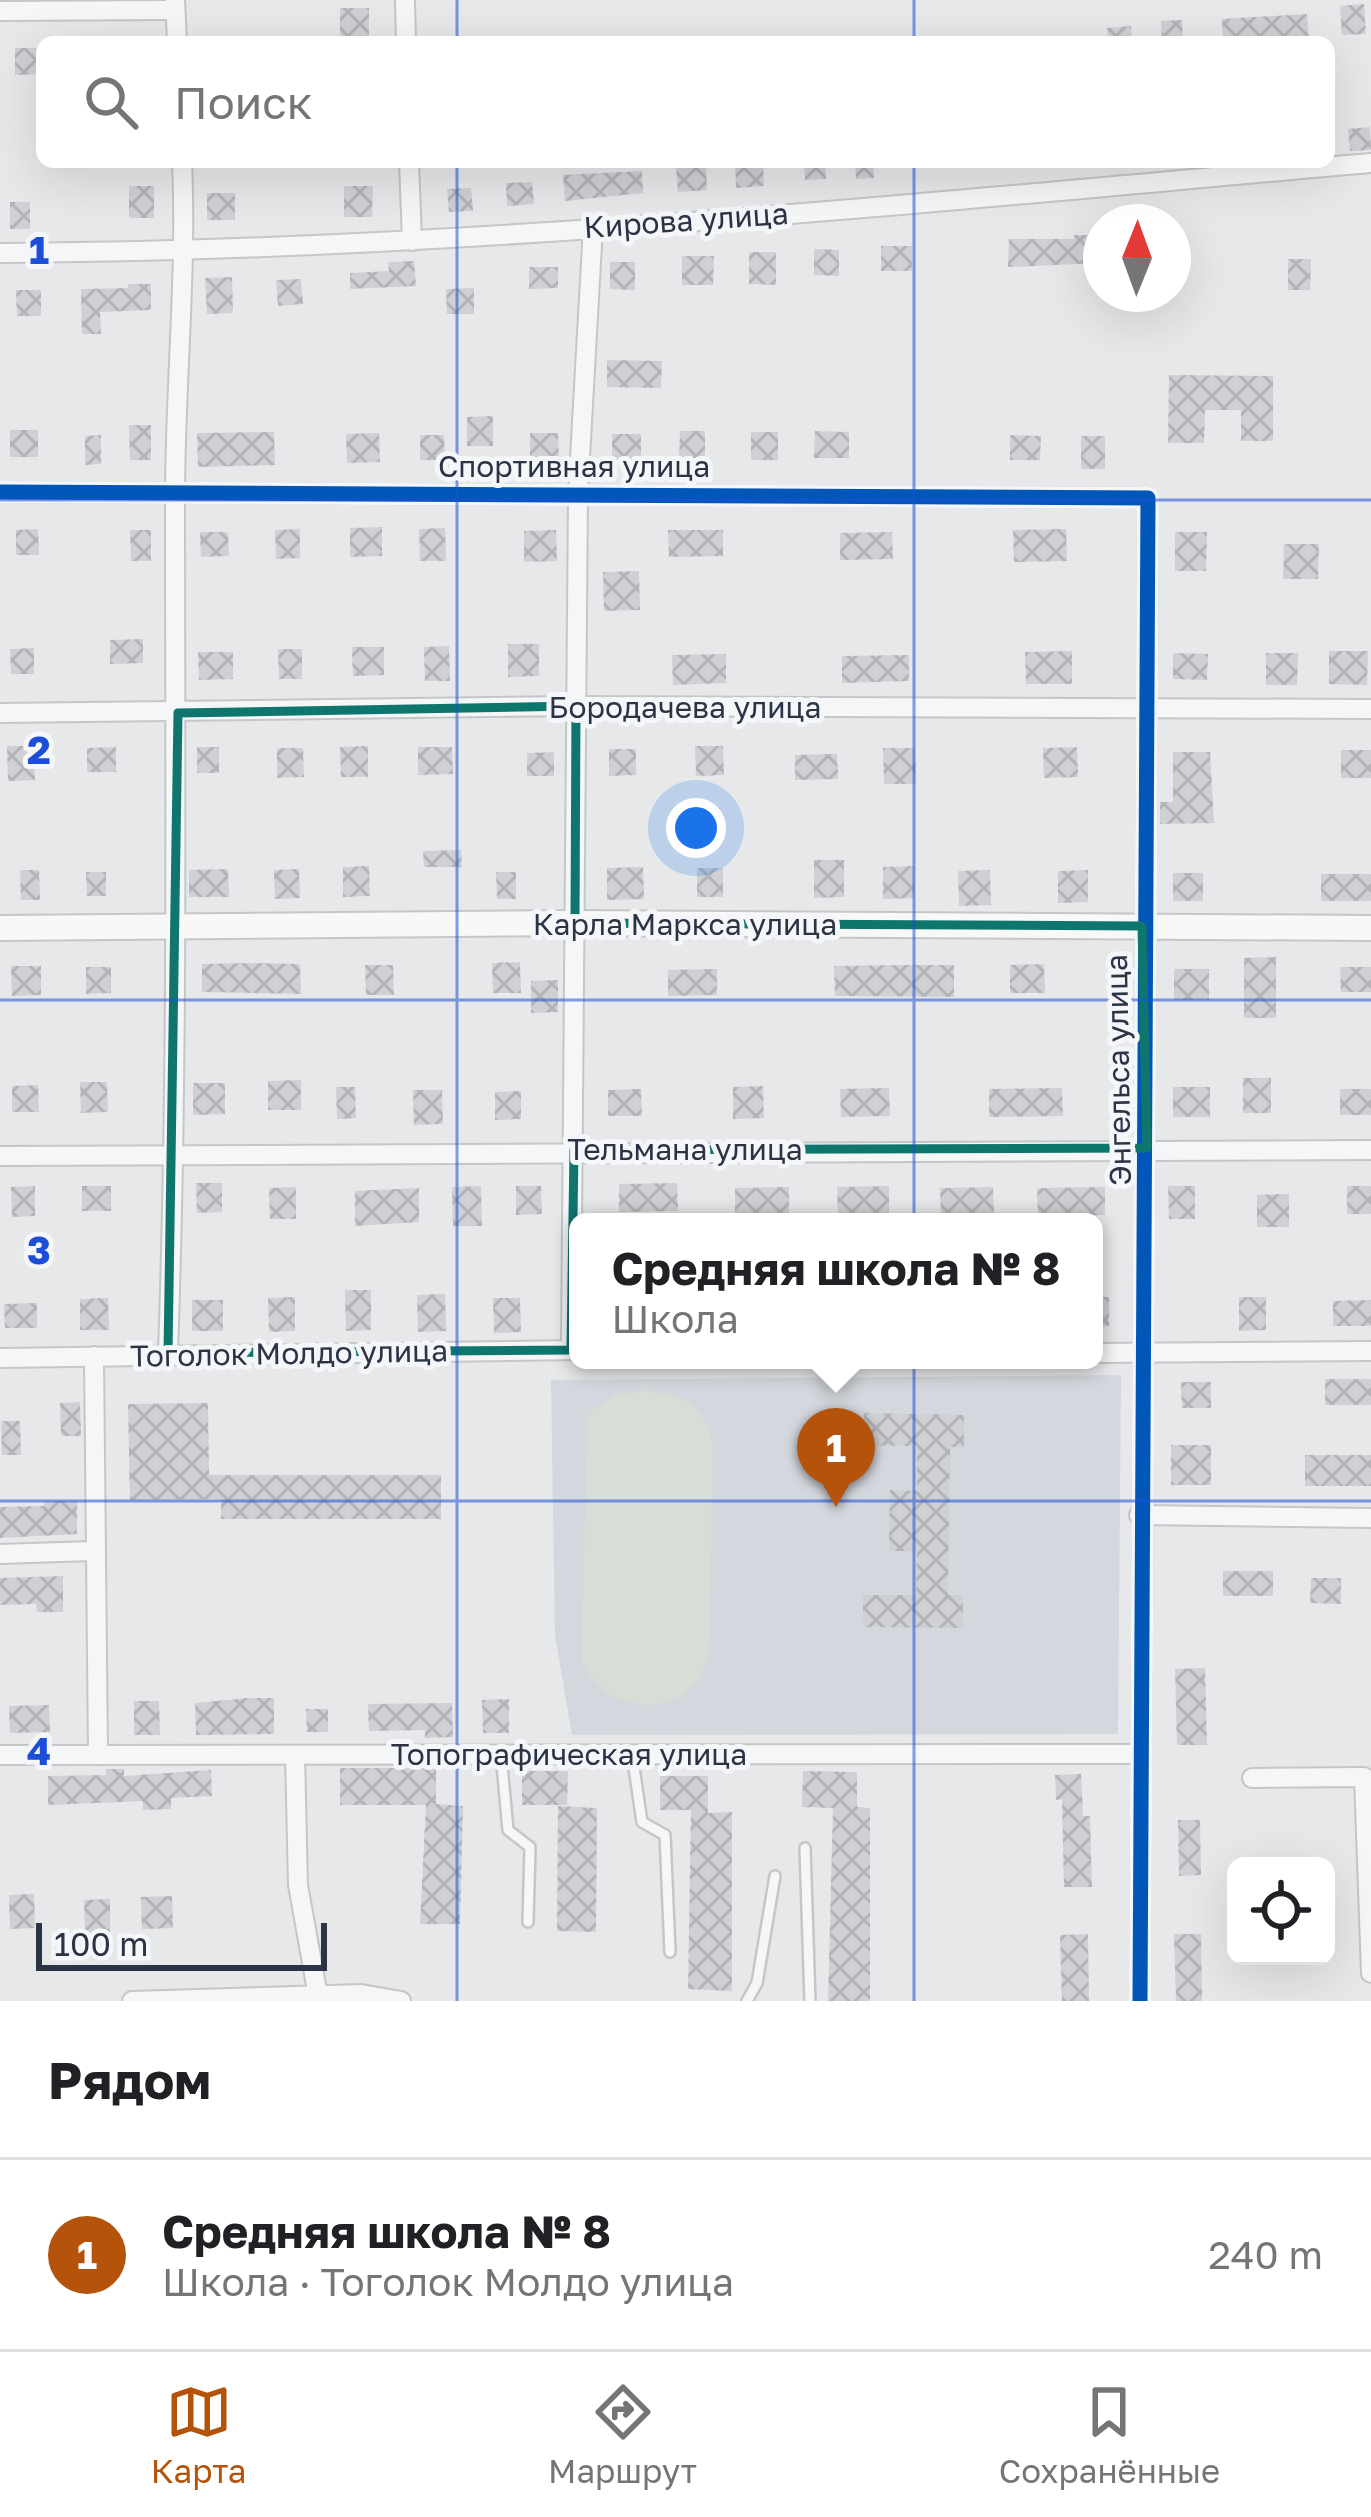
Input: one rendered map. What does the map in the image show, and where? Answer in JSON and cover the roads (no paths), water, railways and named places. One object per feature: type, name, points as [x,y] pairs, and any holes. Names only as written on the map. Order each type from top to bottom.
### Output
[{"type":"street","points":[[405,0],[406,36]]},
{"type":"street","points":[[0,10],[175,5],[177,36]]},
{"type":"street","name":"Кирова улица","points":[[1335,166],[1371,163]]},
{"type":"street","points":[[168,1353],[175,1156],[175,494],[186,252],[182,168]]},
{"type":"street","points":[[409,168],[412,241]]},
{"type":"street","name":"Кирова улица","points":[[0,253],[186,252],[412,241],[1310,168]]},
{"type":"street","points":[[574,1213],[578,493],[593,227]]},
{"type":"street","name":"Спортивная улица","points":[[0,492],[1148,497]]},
{"type":"street","name":"Энгельса улица","points":[[1140,2001],[1139,1515],[1148,1148],[1142,926],[1148,497]]},
{"type":"street","name":"Бородачева улица","points":[[0,713],[576,706],[1371,709]]},
{"type":"street","name":"Карла Маркса улица","points":[[0,928],[575,923],[1371,928]]},
{"type":"street","name":"Тельмана улица","points":[[0,1156],[1371,1150]]},
{"type":"street","name":"Тоголок Молдо улица","points":[[0,1358],[569,1350]]},
{"type":"street","points":[[1103,1353],[1371,1351]]},
{"type":"street","points":[[94,1356],[92,1551],[98,1755]]},
{"type":"street","points":[[1139,1515],[1371,1518]]},
{"type":"street","points":[[0,1554],[92,1551]]},
{"type":"street","name":"Топографическая улица","points":[[0,1755],[1138,1754]]},
{"type":"street","points":[[295,1755],[298,1885],[318,1996]]},
{"type":"street","points":[[1252,1778],[1364,1777],[1371,1972]]},
{"type":"street","points":[[132,2001],[318,1996],[400,2001]]},
{"type":"lane","points":[[501,1754],[508,1830],[530,1847],[528,1922]]},
{"type":"lane","points":[[632,1754],[642,1822],[665,1835],[670,1952]]},
{"type":"lane","points":[[805,1847],[810,2001]]},
{"type":"lane","points":[[747,2001],[757,1983],[775,1876]]},
{"type":"place","name":"Средняя школа № 8","points":[[836,1507]]}]
